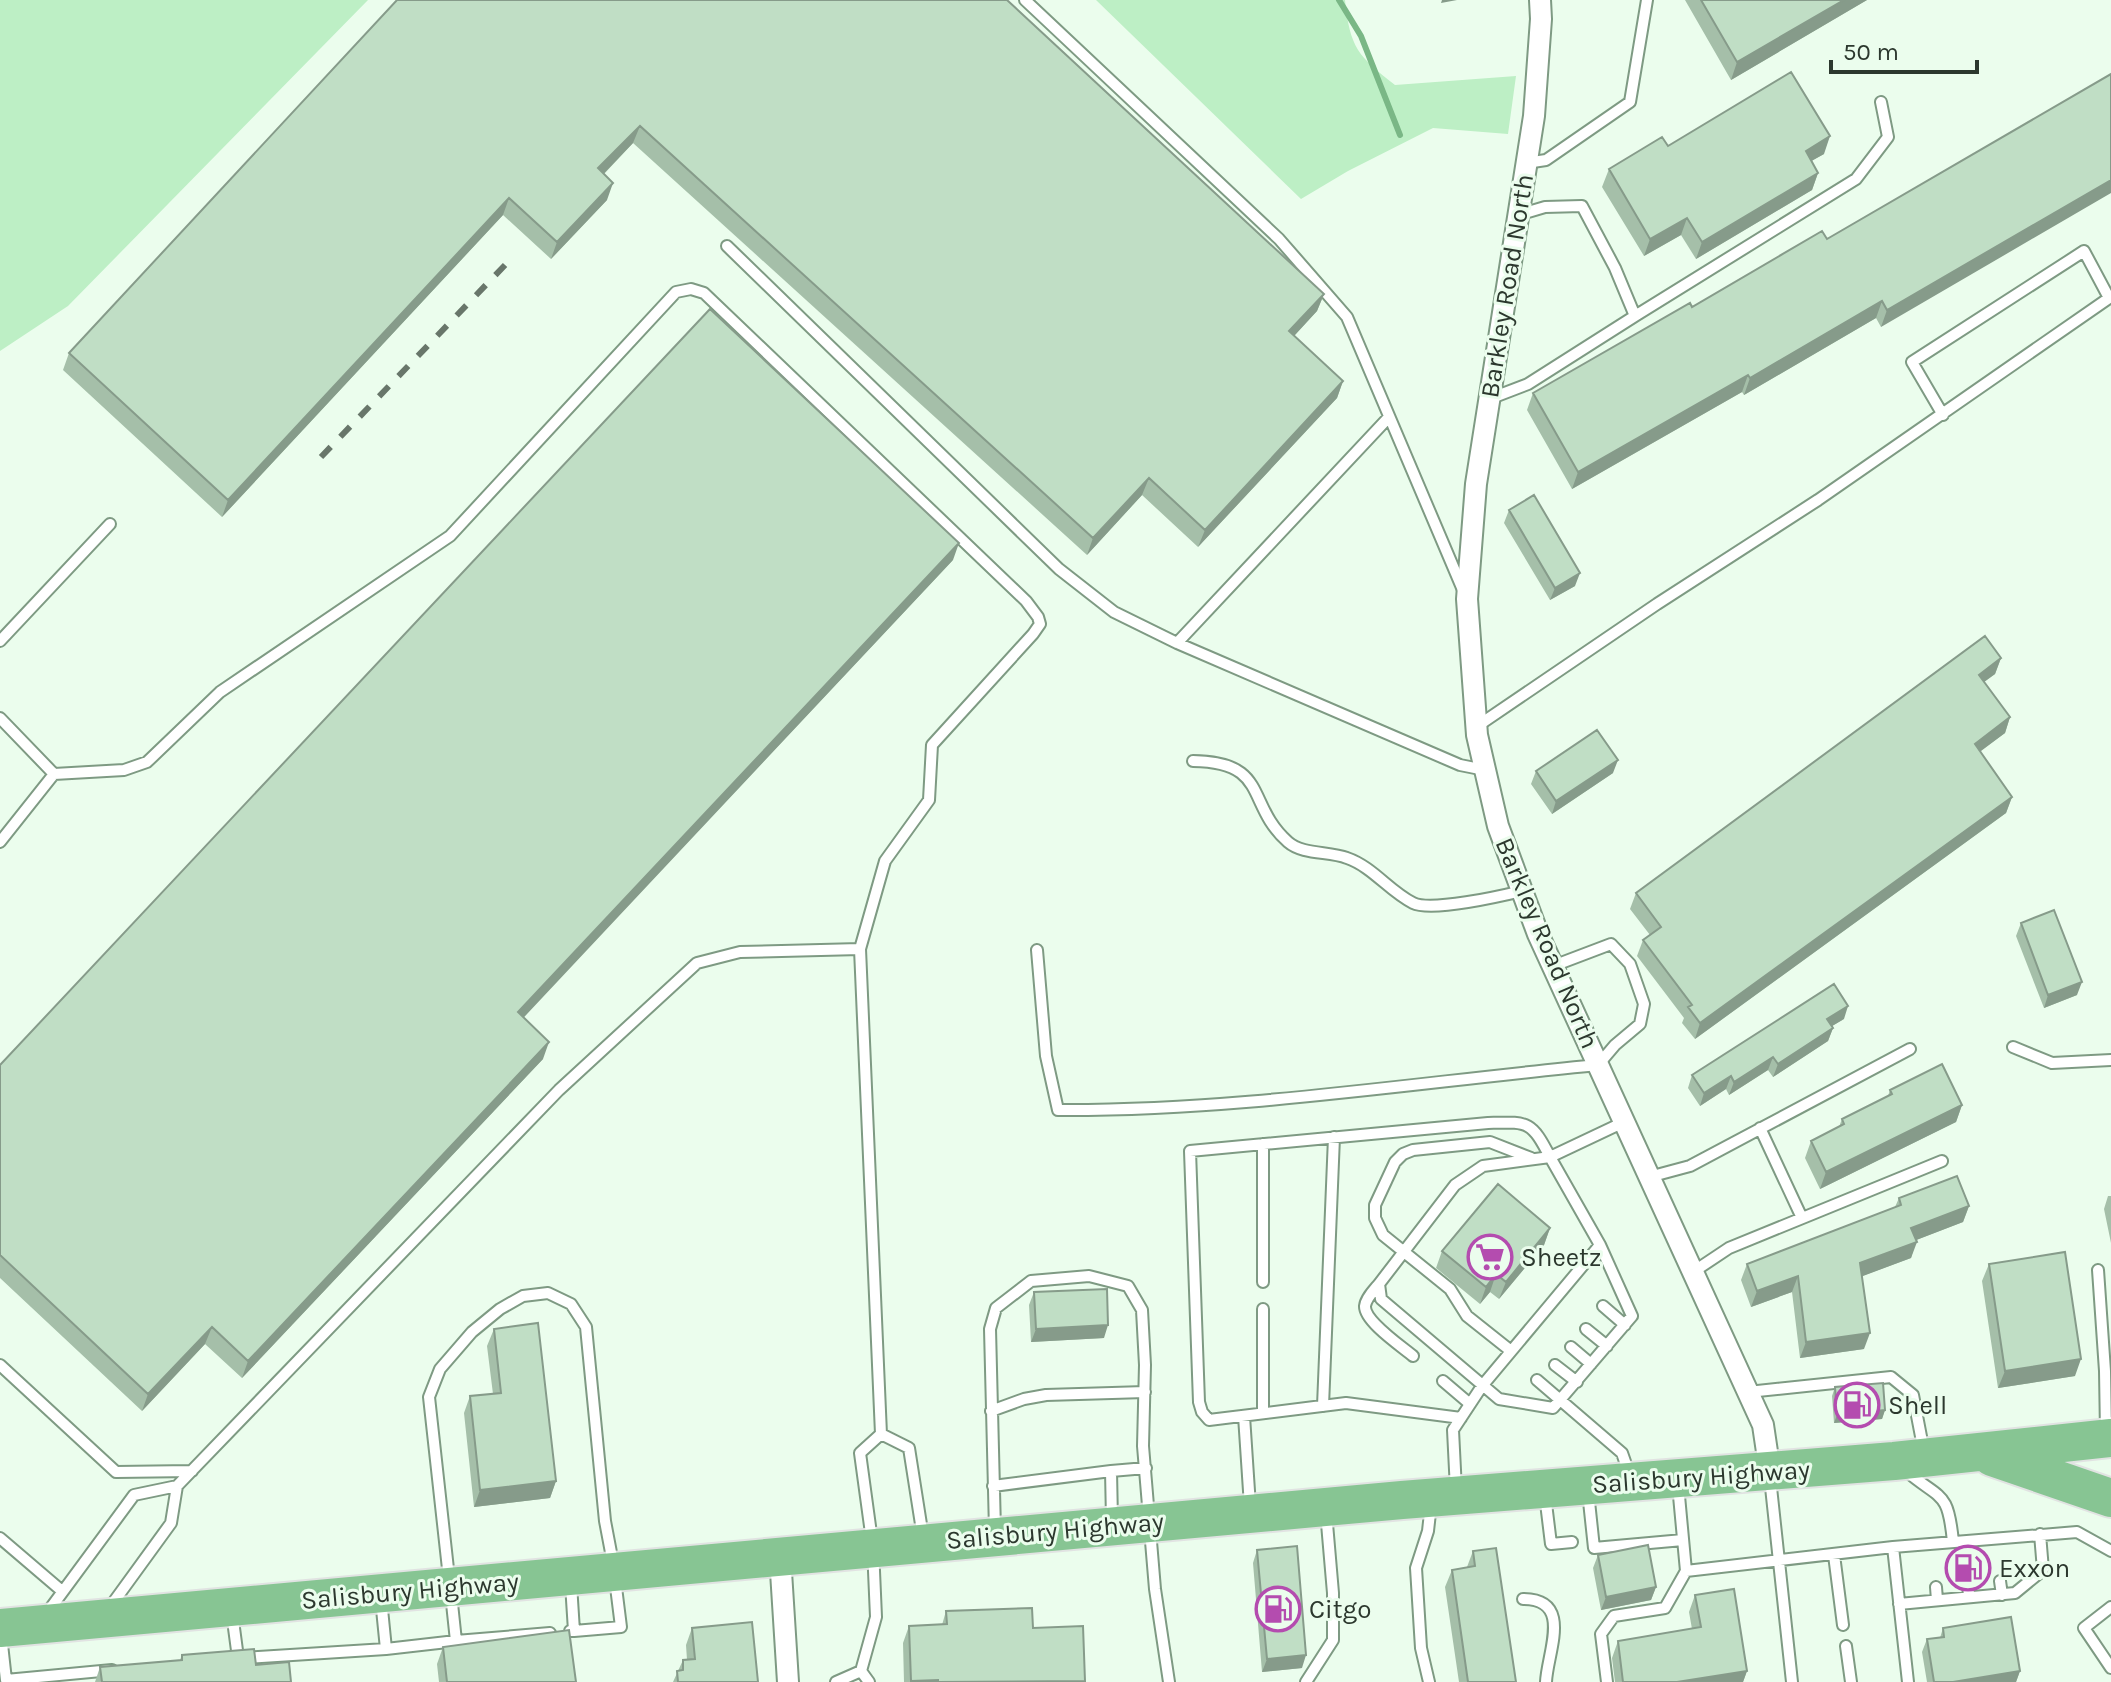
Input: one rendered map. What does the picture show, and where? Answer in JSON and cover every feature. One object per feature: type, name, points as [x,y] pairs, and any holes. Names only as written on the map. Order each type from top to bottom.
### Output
[{"type":"highway","name":"Salisbury Highway","points":[[0,1629],[1250,1513],[1770,1472],[2109,1439]]},
{"type":"highway","points":[[1978,1453],[2021,1465],[2111,1498]]},
{"type":"street","name":"Barkley Road North","points":[[1540,0],[1535,102],[1476,484],[1467,599],[1476,727],[1498,826],[1522,891],[1553,966],[1763,1425],[1770,1472]]},
{"type":"street","points":[[780,1556],[788,1682]]},
{"type":"lane","points":[[1025,0],[1279,239],[1347,317],[1467,599]]},
{"type":"lane","points":[[1526,163],[1546,160],[1630,102],[1647,0]]},
{"type":"lane","points":[[1489,399],[1528,384],[1856,179],[1888,137],[1881,102]]},
{"type":"lane","points":[[1518,215],[1545,207],[1582,206],[1615,268],[1635,316]]},
{"type":"lane","points":[[727,246],[1059,569],[1114,612],[1177,643],[1460,765],[1485,770]]},
{"type":"lane","points":[[1476,727],[1943,415],[2109,298],[2084,251],[1912,362],[1943,415]]},
{"type":"lane","points":[[0,842],[54,774],[124,770],[147,762],[220,692],[450,536],[676,292],[691,289],[704,293],[1026,601],[1040,624],[932,745],[929,800],[885,861],[860,949],[881,1434]]},
{"type":"lane","points":[[1177,643],[1389,417]]},
{"type":"lane","points":[[0,641],[110,524]]},
{"type":"lane","points":[[0,718],[54,774]]},
{"type":"lane","points":[[1193,761],[1221,761],[1245,775],[1277,830],[1291,845],[1347,858],[1369,870],[1416,905],[1478,902],[1522,891]]},
{"type":"lane","points":[[1037,950],[1046,1056],[1058,1110],[1243,1101],[1598,1065],[1615,1045],[1640,1024],[1644,1004],[1630,964],[1611,944],[1553,966]]},
{"type":"lane","points":[[40,1624],[134,1495],[177,1486],[559,1090],[697,963],[740,952],[860,949]]},
{"type":"lane","points":[[2013,1047],[2052,1063],[2111,1060]]},
{"type":"lane","points":[[1649,1177],[1690,1166],[1910,1049]]},
{"type":"lane","points":[[1379,1284],[1381,1299],[1499,1399],[1553,1408],[1632,1316],[1600,1245],[1536,1130],[1520,1122],[1190,1151],[1199,1402],[1209,1420],[1346,1403],[1461,1418]]},
{"type":"lane","points":[[1413,1356],[1368,1317],[1365,1307],[1368,1297],[1455,1185],[1483,1166],[1550,1157],[1624,1122]]},
{"type":"lane","points":[[1760,1128],[1802,1218]]},
{"type":"lane","points":[[1323,1406],[1334,1137]]},
{"type":"lane","points":[[1518,1364],[1467,1316],[1450,1289],[1383,1235],[1375,1218],[1375,1205],[1395,1162],[1413,1150],[1490,1142],[1533,1159]]},
{"type":"lane","points":[[1263,1144],[1263,1282]]},
{"type":"lane","points":[[1693,1272],[1729,1248],[1942,1161]]},
{"type":"lane","points":[[1429,1682],[1421,1648],[1416,1568],[1428,1531],[1444,1497],[1453,1430],[1482,1386],[1600,1245]]},
{"type":"lane","points":[[2098,1270],[2109,1439]]},
{"type":"lane","points":[[995,1536],[990,1329],[996,1308],[1031,1281],[1089,1276],[1128,1286],[1142,1310],[1146,1468],[1155,1589],[1169,1682]]},
{"type":"lane","points":[[1571,1279],[1582,1288]]},
{"type":"lane","points":[[222,1660],[386,1649],[621,1627],[605,1521],[586,1327],[571,1304],[548,1293],[523,1296],[500,1309],[472,1332],[440,1369],[429,1397],[456,1641]]},
{"type":"lane","points":[[1553,1301],[1563,1309]]},
{"type":"lane","points":[[1603,1306],[1625,1325]]},
{"type":"lane","points":[[1263,1309],[1263,1413]]},
{"type":"lane","points":[[1538,1319],[1549,1329]]},
{"type":"lane","points":[[1586,1329],[1607,1346]]},
{"type":"lane","points":[[1521,1339],[1532,1347]]},
{"type":"lane","points":[[1571,1347],[1591,1364]]},
{"type":"lane","points":[[0,1365],[116,1472],[192,1471]]},
{"type":"lane","points":[[1555,1365],[1577,1382]]},
{"type":"lane","points":[[1748,1392],[1891,1377],[1913,1395],[1909,1460],[1925,1486],[1941,1495],[1965,1553]]},
{"type":"lane","points":[[1537,1380],[1622,1453],[1632,1483]]},
{"type":"lane","points":[[1443,1381],[1470,1404]]},
{"type":"lane","points":[[991,1411],[1046,1395],[1145,1392]]},
{"type":"lane","points":[[1244,1416],[1250,1513]]},
{"type":"lane","points":[[881,1434],[909,1448],[924,1543]]},
{"type":"lane","points":[[861,1671],[876,1617],[873,1548],[860,1453],[881,1434]]},
{"type":"lane","points":[[993,1486],[1146,1468]]},
{"type":"lane","points":[[1111,1471],[1113,1526]]},
{"type":"lane","points":[[1770,1472],[1792,1682]]},
{"type":"lane","points":[[1607,1682],[1601,1634],[1614,1616],[1665,1608],[1686,1571],[1677,1479]]},
{"type":"lane","points":[[102,1618],[171,1523],[177,1486]]},
{"type":"lane","points":[[1587,1486],[1594,1548],[1683,1540]]},
{"type":"lane","points":[[1545,1489],[1551,1544],[1572,1542]]},
{"type":"lane","points":[[1306,1682],[1333,1640],[1333,1593],[1325,1507]]},
{"type":"lane","points":[[1686,1571],[1893,1547],[2077,1532],[2111,1551]]},
{"type":"lane","points":[[1899,1604],[2015,1593],[2043,1570],[2040,1534]]},
{"type":"lane","points":[[0,1538],[62,1591]]},
{"type":"lane","points":[[1996,1538],[1997,1550]]},
{"type":"lane","points":[[1931,1544],[1932,1556]]},
{"type":"lane","points":[[1893,1547],[1908,1682]]},
{"type":"lane","points":[[0,1554],[16,1552]]},
{"type":"lane","points":[[1834,1555],[1843,1625]]},
{"type":"lane","points":[[570,1576],[574,1631]]},
{"type":"lane","points":[[2000,1581],[2002,1595]]},
{"type":"lane","points":[[1968,1584],[1969,1597]]},
{"type":"lane","points":[[1936,1587],[1937,1600]]},
{"type":"lane","points":[[380,1593],[386,1649]]},
{"type":"lane","points":[[1523,1599],[1536,1599],[1548,1607],[1556,1629],[1546,1682]]},
{"type":"lane","points":[[231,1607],[238,1658]]},
{"type":"lane","points":[[2111,1607],[2084,1628],[2111,1668]]},
{"type":"lane","points":[[0,1629],[6,1680],[130,1669]]},
{"type":"lane","points":[[1846,1646],[1851,1682]]},
{"type":"lane","points":[[836,1682],[861,1671]]},
{"type":"lane","points":[[861,1671],[869,1682]]},
{"type":"green space","points":[[0,0],[368,0],[68,306],[0,351]]},
{"type":"green space","points":[[1096,0],[1345,0],[1350,29],[1358,50],[1395,85],[1516,76],[1508,134],[1433,128],[1301,199]]},
{"type":"building","points":[[397,0],[1007,0],[1324,294],[1289,331],[1343,381],[1205,530],[1149,478],[1093,538],[640,126],[598,168],[613,183],[557,242],[509,198],[228,500],[69,353]]},
{"type":"building","points":[[1701,0],[1844,0],[1737,62]]},
{"type":"building","points":[[1791,72],[1830,136],[1806,151],[1818,173],[1702,242],[1687,218],[1650,239],[1609,169],[1662,137],[1668,146]]},
{"type":"building","points":[[2111,74],[2111,180],[1887,310],[1882,301],[1578,472],[1533,393],[1690,303],[1692,307],[1822,231],[1827,239]]},
{"type":"building","points":[[710,309],[959,543],[518,1012],[549,1042],[248,1361],[212,1327],[148,1394],[0,1255],[0,1065]]},
{"type":"building","points":[[1534,495],[1580,573],[1555,588],[1509,510]]},
{"type":"building","points":[[1985,636],[2001,658],[1979,675],[2010,717],[1975,744],[2012,797],[1700,1023],[1688,1007],[1692,1005],[1643,940],[1661,927],[1636,893]]},
{"type":"building","points":[[1597,730],[1618,760],[1556,801],[1536,771]]},
{"type":"building","points":[[2054,910],[2082,982],[2048,995],[2021,923]]},
{"type":"building","points":[[1834,984],[1848,1006],[1827,1019],[1833,1028],[1778,1064],[1773,1057],[1734,1082],[1731,1076],[1704,1093],[1692,1075]]},
{"type":"building","points":[[1942,1064],[1962,1105],[1826,1172],[1811,1141],[1844,1124],[1842,1119],[1892,1094],[1890,1090]]},
{"type":"building","points":[[1957,1176],[1969,1206],[1911,1228],[1917,1242],[1860,1263],[1870,1333],[1806,1342],[1798,1276],[1757,1291],[1747,1264],[1901,1205],[1899,1198]]},
{"type":"building","name":"Sheetz","points":[[1498,1184],[1550,1228],[1506,1282],[1496,1274],[1486,1287],[1442,1251]]},
{"type":"building","points":[[2065,1252],[2081,1359],[2005,1371],[1989,1264]]},
{"type":"building","points":[[1107,1289],[1108,1325],[1036,1329],[1034,1292]]},
{"type":"building","points":[[538,1323],[556,1481],[480,1490],[470,1396],[501,1393],[494,1329]]},
{"type":"building","points":[[1883,1383],[1885,1410],[1837,1415],[1835,1387]]},
{"type":"building","points":[[1648,1545],[1656,1587],[1606,1597],[1598,1555]]},
{"type":"building","points":[[1297,1546],[1306,1655],[1267,1659],[1257,1550]]},
{"type":"building","points":[[1496,1548],[1516,1682],[1468,1682],[1452,1570],[1475,1566],[1473,1551]]},
{"type":"building","points":[[1734,1589],[1747,1671],[1677,1682],[1623,1682],[1618,1641],[1701,1627],[1695,1595]]},
{"type":"building","points":[[1032,1608],[1033,1628],[1083,1626],[1085,1681],[911,1681],[909,1626],[947,1624],[946,1611]]},
{"type":"building","points":[[2011,1617],[2020,1671],[1953,1682],[1934,1682],[1927,1639],[1944,1637],[1943,1628]]},
{"type":"building","points":[[752,1622],[758,1682],[678,1682],[677,1671],[683,1670],[683,1660],[695,1659],[692,1628]]},
{"type":"building","points":[[569,1630],[576,1682],[447,1682],[443,1647]]},
{"type":"building","points":[[254,1649],[256,1665],[289,1662],[291,1682],[102,1682],[100,1667],[182,1660],[182,1655]]},
{"type":"waterway","points":[[1339,0],[1361,36],[1400,135]]},
{"type":"railway","points":[[321,457],[506,264]]},
{"type":"place","name":"Sheetz","points":[[1490,1257]]},
{"type":"place","name":"Shell","points":[[1857,1405]]},
{"type":"place","name":"Exxon","points":[[1968,1568]]},
{"type":"place","name":"Citgo","points":[[1278,1609]]}]
